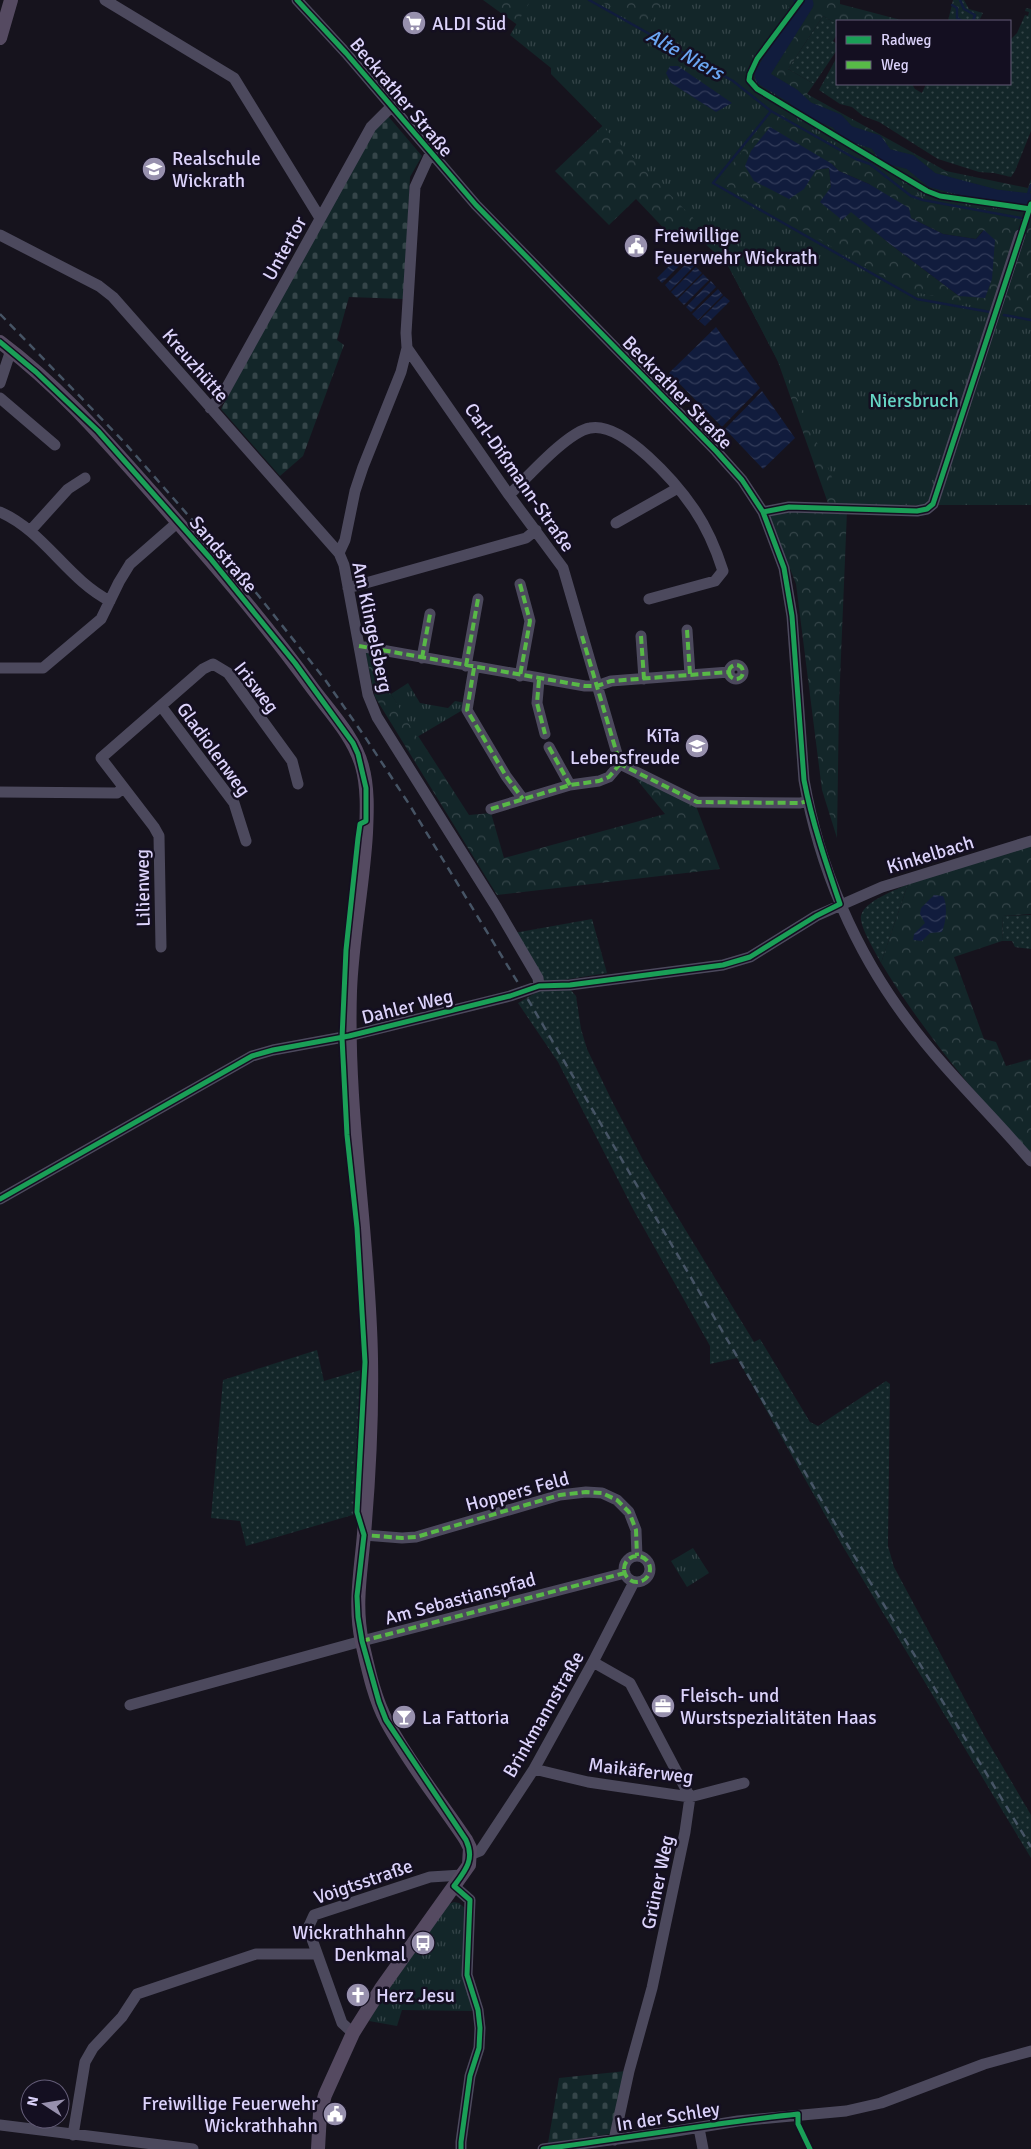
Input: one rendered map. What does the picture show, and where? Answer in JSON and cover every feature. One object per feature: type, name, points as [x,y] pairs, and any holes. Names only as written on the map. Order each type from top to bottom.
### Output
[{"type":"main road","points":[[0,38],[11,0]]},
{"type":"main road","name":"Sandstraße","points":[[6,346],[98,431],[210,558],[295,663],[353,744],[361,763],[366,788],[366,829],[352,961],[349,1036],[354,1130],[368,1287],[372,1361],[364,1535],[357,1596],[358,1617],[362,1641],[386,1720],[466,1840],[470,1852]]},
{"type":"main road","points":[[318,2149],[320,2113],[325,2095],[353,2033],[382,1987],[469,1866],[470,1852]]},
{"type":"street","points":[[105,0],[234,78],[320,218]]},
{"type":"street","name":"Beckrather Straße","points":[[297,0],[482,212],[716,451],[742,480],[763,512],[774,538],[789,590],[804,780],[808,801],[820,846],[840,904],[873,970],[909,1023],[969,1094],[1031,1161]]},
{"type":"street","name":"Untertor","points":[[210,408],[222,396],[371,127],[391,107]]},
{"type":"street","name":"Am Klingelsberg","points":[[430,154],[415,187],[406,333],[407,348],[401,372],[363,466],[355,491],[345,540],[339,553],[348,588],[368,695],[377,717],[497,908],[538,978],[539,986]]},
{"type":"street","name":"Kreuzhütte","points":[[0,235],[99,286],[113,297],[339,553]]},
{"type":"street","points":[[763,512],[789,507],[917,511],[927,509],[933,504],[1020,235]]},
{"type":"street","points":[[0,383],[6,346]]},
{"type":"street","name":"Carl-Dißmann-Straße","points":[[407,348],[509,495],[563,568],[620,764]]},
{"type":"street","points":[[0,398],[55,445]]},
{"type":"street","points":[[509,495],[574,435],[591,428],[612,430],[630,441],[654,462],[695,509],[709,535],[723,570],[715,581],[649,599]]},
{"type":"street","points":[[30,531],[68,489],[85,478]]},
{"type":"street","points":[[616,523],[678,488]]},
{"type":"street","points":[[0,512],[13,518],[30,531],[58,560],[102,597],[110,601]]},
{"type":"street","points":[[0,668],[43,668],[101,619],[130,564],[178,522]]},
{"type":"street","points":[[348,588],[526,538],[536,530]]},
{"type":"street","points":[[520,584],[530,621],[520,676]]},
{"type":"street","points":[[478,599],[467,710],[506,776],[523,799]]},
{"type":"street","points":[[422,658],[430,614]]},
{"type":"street","points":[[687,630],[690,675]]},
{"type":"street","points":[[641,636],[644,679]]},
{"type":"street","points":[[359,646],[539,680],[597,686],[611,681],[729,672]]},
{"type":"street","name":"Irisweg","points":[[101,758],[203,669],[213,664],[228,673],[292,761],[298,784]]},
{"type":"street","points":[[539,680],[536,703],[545,734]]},
{"type":"street","name":"Gladiolenweg","points":[[161,706],[234,803],[246,841]]},
{"type":"street","points":[[549,747],[570,785]]},
{"type":"street","name":"Lilienweg","points":[[101,758],[159,836],[161,947]]},
{"type":"street","points":[[491,809],[570,785],[599,781],[609,776],[620,764],[696,802],[800,803],[808,801]]},
{"type":"street","points":[[0,792],[117,793],[123,788]]},
{"type":"street","name":"Kinkelbach","points":[[840,904],[894,882],[1031,841]]},
{"type":"street","name":"Dahler Weg","points":[[0,1199],[252,1056],[273,1050],[349,1036],[510,996],[539,986],[570,985],[723,965],[750,957],[816,916],[840,904]]},
{"type":"street","name":"Hoppers Feld","points":[[364,1535],[402,1538],[416,1537],[560,1495],[586,1492],[602,1493],[617,1500],[629,1512],[636,1530],[637,1556]]},
{"type":"street","points":[[637,1556],[647,1561],[650,1570],[649,1575],[642,1581],[634,1582],[624,1573],[626,1561],[637,1556]]},
{"type":"street","name":"Am Sebastianspfad","points":[[130,1705],[362,1641],[624,1573]]},
{"type":"street","name":"Brinkmannstraße","points":[[470,1852],[480,1851],[534,1769],[593,1662],[634,1582]]},
{"type":"street","points":[[593,1662],[630,1683],[690,1797]]},
{"type":"street","name":"Maikäferweg","points":[[534,1769],[588,1782],[690,1797],[744,1783]]},
{"type":"street","name":"Grüner Weg","points":[[614,2140],[629,2071],[652,1988],[685,1832],[690,1797]]},
{"type":"street","name":"Voigtsstraße","points":[[353,2033],[342,2023],[308,1928],[314,1915],[430,1877],[457,1882]]},
{"type":"street","points":[[457,1882],[470,1900],[467,1975],[478,2010],[480,2028],[479,2048],[469,2086],[461,2149]]},
{"type":"street","points":[[73,2135],[85,2062],[93,2048],[122,2017],[137,1994],[256,1954],[317,1954]]},
{"type":"street","name":"In der Schley","points":[[543,2149],[738,2121],[846,2111],[881,2103],[984,2064],[1031,2051]]},
{"type":"street","points":[[0,2125],[73,2135],[123,2145],[193,2149]]},
{"type":"street","points":[[699,2128],[703,2149]]},
{"type":"green space","points":[[483,0],[535,0],[519,26]]},
{"type":"green space","name":"Niersbruch","points":[[531,0],[598,0],[646,27],[666,0],[781,0],[789,7],[749,65],[930,171],[1028,192],[1031,185],[1031,219],[920,196],[776,110],[772,111],[719,182],[909,291],[1031,316],[1031,505],[844,505],[803,410],[727,263],[700,225],[551,74],[551,68],[510,35]]},
{"type":"green space","name":"Niersbruch","points":[[594,0],[840,0],[840,4],[901,20],[836,20],[836,23],[823,16],[788,69],[814,84],[807,94],[946,171],[1028,188],[1031,179],[1031,450],[952,498],[829,506],[777,359],[727,264],[687,227],[674,239],[636,199],[609,225],[555,171],[616,113]],"holes":[[[832,164],[839,171],[869,184],[911,218],[943,234],[976,239],[983,230],[959,296],[890,244],[851,211],[842,220],[831,187],[829,168],[816,170]]]},
{"type":"green space","points":[[953,0],[964,0],[969,9],[983,13],[980,20],[948,20]]},
{"type":"green space","points":[[1026,8],[1031,9],[1031,131],[1011,177],[979,172],[938,159],[879,122],[863,116],[852,107],[840,104],[819,90],[836,59],[836,85],[913,85],[922,93],[926,85],[1011,85],[1011,39],[1017,33],[1025,15],[1028,16],[1029,12],[1025,11]]},
{"type":"green space","points":[[823,16],[836,23],[836,36],[833,41],[836,43],[836,51],[814,84],[788,69]]},
{"type":"green space","points":[[388,116],[422,156],[410,177],[404,299],[349,297],[337,340],[344,345],[303,456],[280,476],[221,409],[372,130]]},
{"type":"green space","points":[[766,507],[847,511],[839,704],[837,838],[822,790],[796,584]]},
{"type":"green space","points":[[365,651],[379,653],[376,671],[378,681],[391,694],[469,815],[491,813],[504,858],[665,814],[633,775],[696,806],[720,869],[497,895],[375,697]]},
{"type":"green space","points":[[408,683],[420,703],[448,708],[455,701],[466,703],[465,711],[461,711],[417,737],[391,694]]},
{"type":"green space","points":[[1031,836],[1031,914],[1003,916],[1002,941],[954,957],[984,1039],[996,1042],[1006,1066],[1031,1059],[1031,1156],[990,1110],[933,1039],[881,963],[908,884]]},
{"type":"green space","points":[[908,884],[881,963],[865,933],[861,916],[863,911],[874,901]]},
{"type":"green space","points":[[1031,915],[1031,949],[1015,947],[1012,941],[1002,941],[1003,916]]},
{"type":"green space","points":[[592,919],[607,973],[545,983],[514,933]]},
{"type":"green space","points":[[542,989],[570,989],[576,996],[581,1029],[587,1049],[644,1162],[754,1342],[760,1339],[810,1422],[818,1426],[886,1381],[890,1384],[888,1546],[894,1567],[984,1735],[1031,1815],[1031,1858],[842,1545],[737,1358],[710,1364],[710,1346],[633,1209],[558,1062],[518,1003]]},
{"type":"green space","points":[[317,1350],[324,1381],[364,1369],[356,1514],[246,1546],[240,1521],[211,1518],[223,1380]]},
{"type":"green space","points":[[693,1548],[709,1573],[687,1587],[671,1561]]},
{"type":"green space","points":[[459,1903],[465,1908],[472,2011],[402,2010],[397,2026],[369,2021],[381,2000],[449,1904]]},
{"type":"green space","points":[[626,2071],[610,2134],[548,2143],[559,2078]]},
{"type":"water","points":[[670,66],[678,66],[732,103],[716,112],[671,83],[666,73]]},
{"type":"water","points":[[770,127],[832,164],[839,171],[869,184],[909,208],[911,218],[943,234],[976,239],[984,230],[995,240],[992,279],[985,298],[959,296],[851,212],[842,220],[820,202],[831,187],[829,168],[816,170],[804,189],[789,199],[754,181],[745,166],[751,151]]},
{"type":"water","points":[[682,253],[687,258],[662,283],[657,278]]},
{"type":"water","points":[[690,260],[695,265],[670,291],[665,285]]},
{"type":"water","points":[[696,267],[702,273],[677,298],[671,292]]},
{"type":"water","points":[[703,274],[709,280],[684,305],[678,299]]},
{"type":"water","points":[[711,281],[716,287],[691,312],[686,307]]},
{"type":"water","points":[[718,289],[723,295],[698,320],[692,314]]},
{"type":"water","points":[[724,296],[730,301],[705,326],[699,321]]},
{"type":"water","points":[[716,327],[760,388],[722,427],[669,373]]},
{"type":"water","points":[[762,391],[795,438],[763,469],[725,429]]},
{"type":"water","points":[[934,895],[943,896],[946,904],[942,932],[930,933],[922,941],[913,940],[914,934],[925,923],[920,914],[921,908]]},
{"type":"waterway","name":"Alte Niers","points":[[589,0],[733,81],[771,111],[856,159],[870,164],[911,196],[923,200],[1021,218]]},
{"type":"waterway","points":[[801,0],[806,4],[762,74],[763,78],[793,96],[807,109],[837,121],[848,133],[876,142],[886,156],[910,162],[932,180],[996,197],[1031,201]]},
{"type":"waterway","points":[[960,0],[964,9],[975,15],[973,20]]},
{"type":"waterway","points":[[952,5],[957,8],[957,18],[960,20]]},
{"type":"waterway","points":[[771,111],[713,183],[917,299],[990,312]]},
{"type":"waterway","points":[[1026,200],[1031,185]]},
{"type":"waterway","name":"Alte Niers","points":[[1004,315],[1031,320]]},
{"type":"railway","points":[[0,314],[124,442],[258,595],[326,681],[365,737],[409,804],[523,991],[847,1544],[1031,1847]]},
{"type":"marked path","points":[[520,584],[530,621],[520,676]]},
{"type":"marked path","points":[[466,666],[478,599]]},
{"type":"marked path","points":[[422,658],[430,614]]},
{"type":"marked path","points":[[687,630],[690,675]]},
{"type":"marked path","points":[[582,636],[620,764],[697,802],[800,803],[808,801]]},
{"type":"marked path","points":[[641,636],[644,679]]},
{"type":"marked path","points":[[359,646],[585,686],[597,686],[611,681],[729,672]]},
{"type":"marked path","points":[[736,665],[741,667],[743,672],[741,677],[736,679],[731,677],[729,672],[731,667],[736,665]]},
{"type":"marked path","points":[[474,668],[467,710],[506,776],[523,799]]},
{"type":"marked path","points":[[539,680],[537,703],[545,734]]},
{"type":"marked path","points":[[549,747],[570,785]]},
{"type":"marked path","points":[[491,809],[570,785],[599,781],[609,777],[620,764]]},
{"type":"marked path","points":[[363,1531],[364,1535],[402,1538],[416,1537],[560,1495],[586,1492],[602,1493],[617,1500],[629,1512],[636,1530],[637,1556]]},
{"type":"marked path","points":[[637,1556],[646,1560],[650,1569],[646,1578],[637,1582],[628,1578],[624,1569],[628,1560],[637,1556]]},
{"type":"marked path","points":[[362,1641],[625,1573]]},
{"type":"cycle path","points":[[0,1199],[252,1056],[273,1050],[349,1036],[510,996],[539,986],[570,985],[723,965],[750,957],[816,916],[840,904],[807,796],[804,780],[792,616],[784,568],[763,512],[742,480],[716,451],[476,205],[346,53],[297,0]]},
{"type":"cycle path","points":[[801,0],[757,59],[749,80],[757,89],[927,191],[940,196],[1031,209]]},
{"type":"cycle path","points":[[763,512],[789,507],[917,511],[927,509],[933,504],[1031,204]]},
{"type":"cycle path","points":[[0,342],[36,372],[98,431],[210,558],[295,663],[353,743],[358,754],[366,788],[366,821],[360,824],[358,838],[346,950],[342,1038],[347,1135],[357,1228],[365,1362],[357,1512],[364,1535],[357,1596],[358,1617],[362,1641],[386,1720],[469,1847],[468,1864],[454,1886],[470,1900],[467,1975],[478,2010],[480,2028],[479,2048],[470,2076],[461,2149]]},
{"type":"cycle path","points":[[543,2149],[798,2114],[798,2124],[810,2149]]},
{"type":"place","name":"ALDI Süd","points":[[414,23]]},
{"type":"place","name":"Realschule Wickrath","points":[[154,169]]},
{"type":"place","name":"Freiwillige Feuerwehr Wickrath","points":[[636,246]]},
{"type":"place","name":"KiTa Lebensfreude","points":[[697,746]]},
{"type":"place","name":"Fleisch- und Wurstspezialitäten Haas","points":[[663,1706]]},
{"type":"place","name":"La Fattoria","points":[[404,1717]]},
{"type":"place","name":"Wickrathhahn Denkmal","points":[[423,1943]]},
{"type":"place","name":"Herz Jesu","points":[[358,1995]]},
{"type":"place","name":"Freiwillige Feuerwehr Wickrathhahn","points":[[335,2114]]}]
